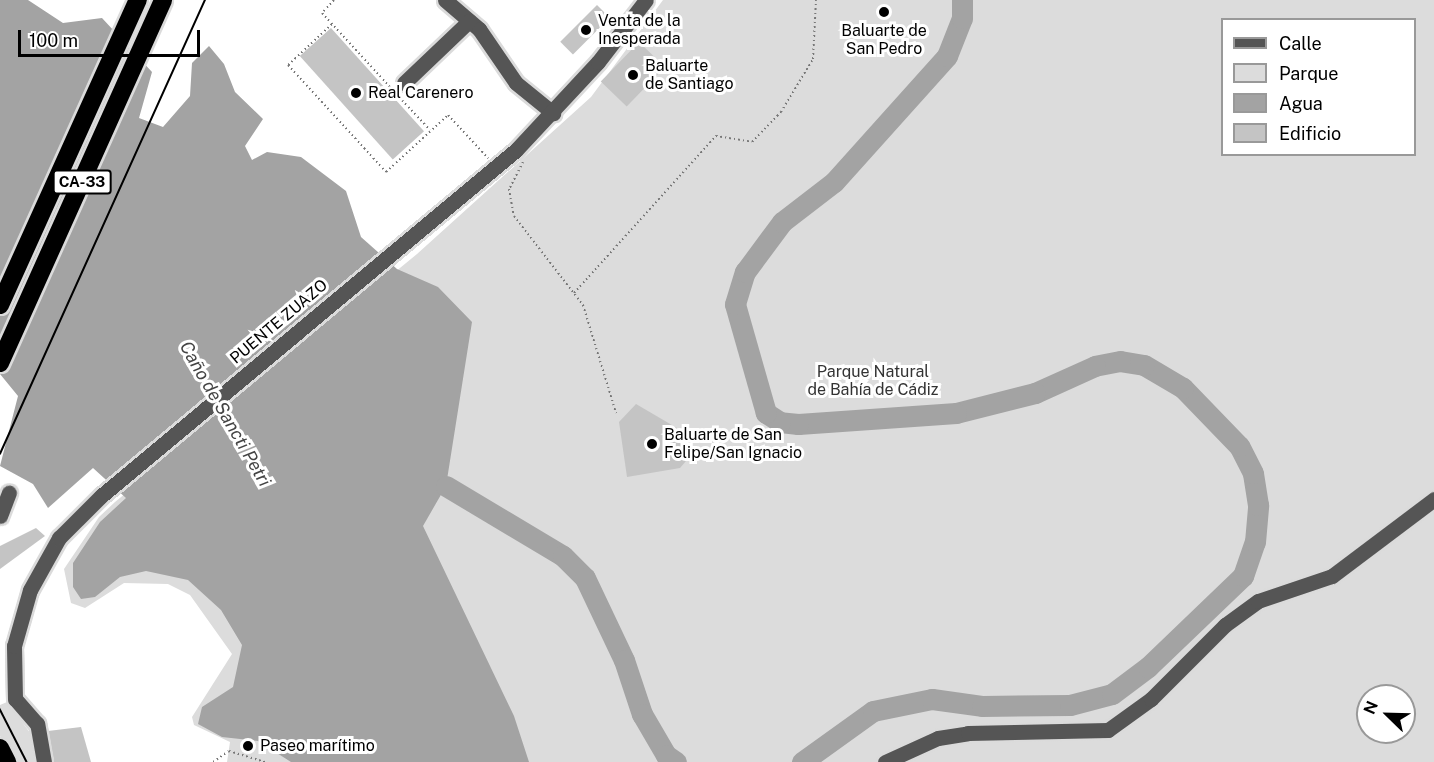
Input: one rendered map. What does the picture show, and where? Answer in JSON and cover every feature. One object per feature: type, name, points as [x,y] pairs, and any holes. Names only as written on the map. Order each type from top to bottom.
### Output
[{"type":"highway","name":"CA-33","points":[[0,305],[138,0]]},
{"type":"highway","name":"CA-33","points":[[0,363],[164,0]]},
{"type":"highway","points":[[0,748],[7,762]]},
{"type":"street","points":[[445,0],[469,21],[516,83],[553,113]]},
{"type":"street","name":"PUENTE ZUAZO","points":[[44,762],[37,724],[15,699],[7,645],[42,565],[65,531],[101,496],[398,246],[516,150],[553,113],[646,0]]},
{"type":"street","points":[[405,82],[469,21]]},
{"type":"street","points":[[0,516],[9,493]]},
{"type":"street","points":[[885,762],[938,738],[968,733],[1108,730],[1151,699],[1225,625],[1258,601],[1332,576],[1434,499]]},
{"type":"path","points":[[334,0],[322,13],[431,131]]},
{"type":"path","points":[[574,293],[716,136],[752,142],[781,112],[813,59],[816,0]]},
{"type":"path","points":[[332,24],[288,65],[386,172],[448,115],[496,167]]},
{"type":"path","points":[[516,150],[523,164],[509,189],[514,216],[583,305],[616,413]]},
{"type":"path","points":[[213,762],[229,751],[266,762]]},
{"type":"green space","name":"Parque Natural de Bahía de Cádiz","points":[[663,0],[1434,0],[1434,762],[227,762],[230,742],[194,725],[192,717],[232,654],[190,595],[168,584],[124,583],[85,608],[71,603],[64,569],[99,517],[417,254],[591,97]]},
{"type":"green space","points":[[7,702],[31,734],[37,762],[12,762],[0,736],[0,705]]},
{"type":"water","name":"Caño de Sancti Petri","points":[[0,0],[28,0],[63,23],[102,18],[152,72],[139,118],[163,127],[190,96],[192,63],[209,46],[224,64],[235,92],[263,119],[245,146],[252,160],[267,152],[301,157],[346,191],[361,237],[397,269],[438,287],[472,322],[446,486],[423,526],[514,716],[529,762],[291,762],[258,741],[222,737],[198,724],[202,707],[233,687],[242,645],[221,610],[188,580],[146,571],[120,577],[95,597],[81,599],[73,587],[73,563],[100,522],[126,498],[93,468],[48,508],[33,484],[0,466],[18,396],[0,374]]},
{"type":"building","name":"Venta de la Inesperada","points":[[597,5],[610,18],[573,54],[560,42]]},
{"type":"building","name":"Real Carenero","points":[[331,28],[424,131],[393,159],[300,56]]},
{"type":"building","name":"Baluarte de Santiago","points":[[639,42],[665,67],[627,107],[601,82]]},
{"type":"building","name":"Baluarte de San Felipe/San Ignacio","points":[[636,404],[677,428],[686,461],[680,468],[627,477],[619,422]]},
{"type":"building","points":[[36,528],[45,536],[0,569],[0,546]]},
{"type":"building","points":[[81,727],[91,762],[54,762],[48,731]]},
{"type":"waterway","points":[[802,762],[873,711],[932,699],[982,706],[1070,705],[1112,694],[1148,667],[1243,576],[1255,542],[1258,505],[1253,473],[1239,446],[1183,388],[1144,365],[1120,361],[1095,366],[1035,393],[956,413],[798,424],[780,422],[766,413],[735,304],[745,272],[782,222],[834,182],[947,56],[962,18],[962,0]]},
{"type":"waterway","points":[[446,486],[563,556],[585,578],[624,660],[642,714],[666,755],[676,762]]},
{"type":"tram line","points":[[0,454],[205,0]]},
{"type":"tram line","points":[[0,709],[27,762]]},
{"type":"place","name":"Baluarte de San Pedro","points":[[884,12]]},
{"type":"place","name":"Venta de la Inesperada","points":[[586,30]]},
{"type":"place","name":"Baluarte de Santiago","points":[[633,75]]},
{"type":"place","name":"Real Carenero","points":[[356,93]]},
{"type":"place","name":"Baluarte de San Felipe/San Ignacio","points":[[652,444]]},
{"type":"place","name":"Paseo marítimo","points":[[248,746]]}]
